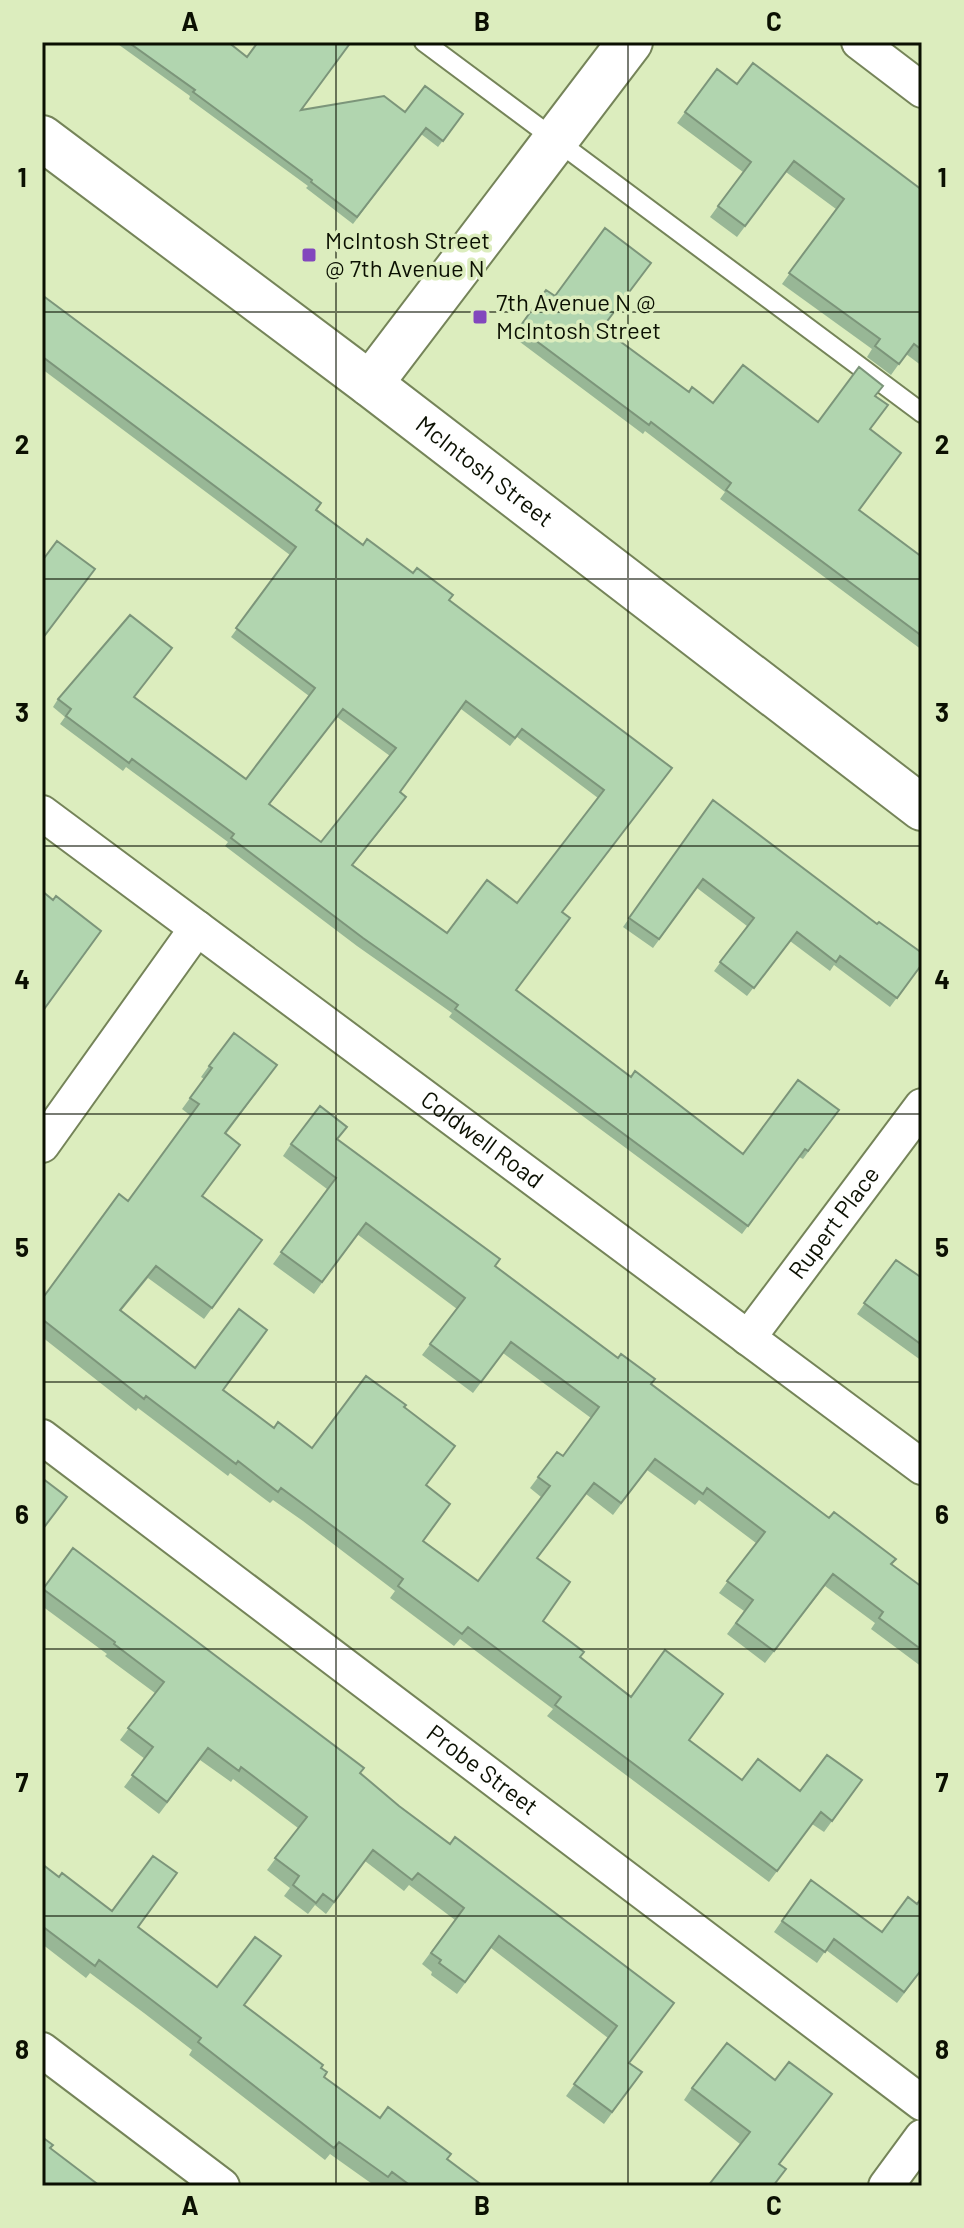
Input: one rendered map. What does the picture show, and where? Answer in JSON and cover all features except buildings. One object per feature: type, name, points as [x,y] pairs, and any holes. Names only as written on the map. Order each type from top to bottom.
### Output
[{"type":"street","points":[[370,384],[630,42]]},
{"type":"street","points":[[859,42],[922,90]]},
{"type":"street","name":"McIntosh Street","points":[[42,138],[370,384],[922,808]]},
{"type":"street","name":"Coldwell Road","points":[[42,813],[922,1467]]},
{"type":"street","points":[[42,1145],[197,928]]},
{"type":"street","name":"Rupert Place","points":[[748,1338],[922,1106]]},
{"type":"street","name":"Probe Street","points":[[42,1437],[922,2103]]},
{"type":"street","points":[[42,2050],[222,2186]]},
{"type":"street","points":[[886,2186],[922,2137]]},
{"type":"lane","points":[[424,42],[922,413]]},
{"type":"place","name":"McIntosh Street @ 7th Avenue N","points":[[309,255]]},
{"type":"place","name":"7th Avenue N @ McIntosh Street","points":[[480,317]]}]
